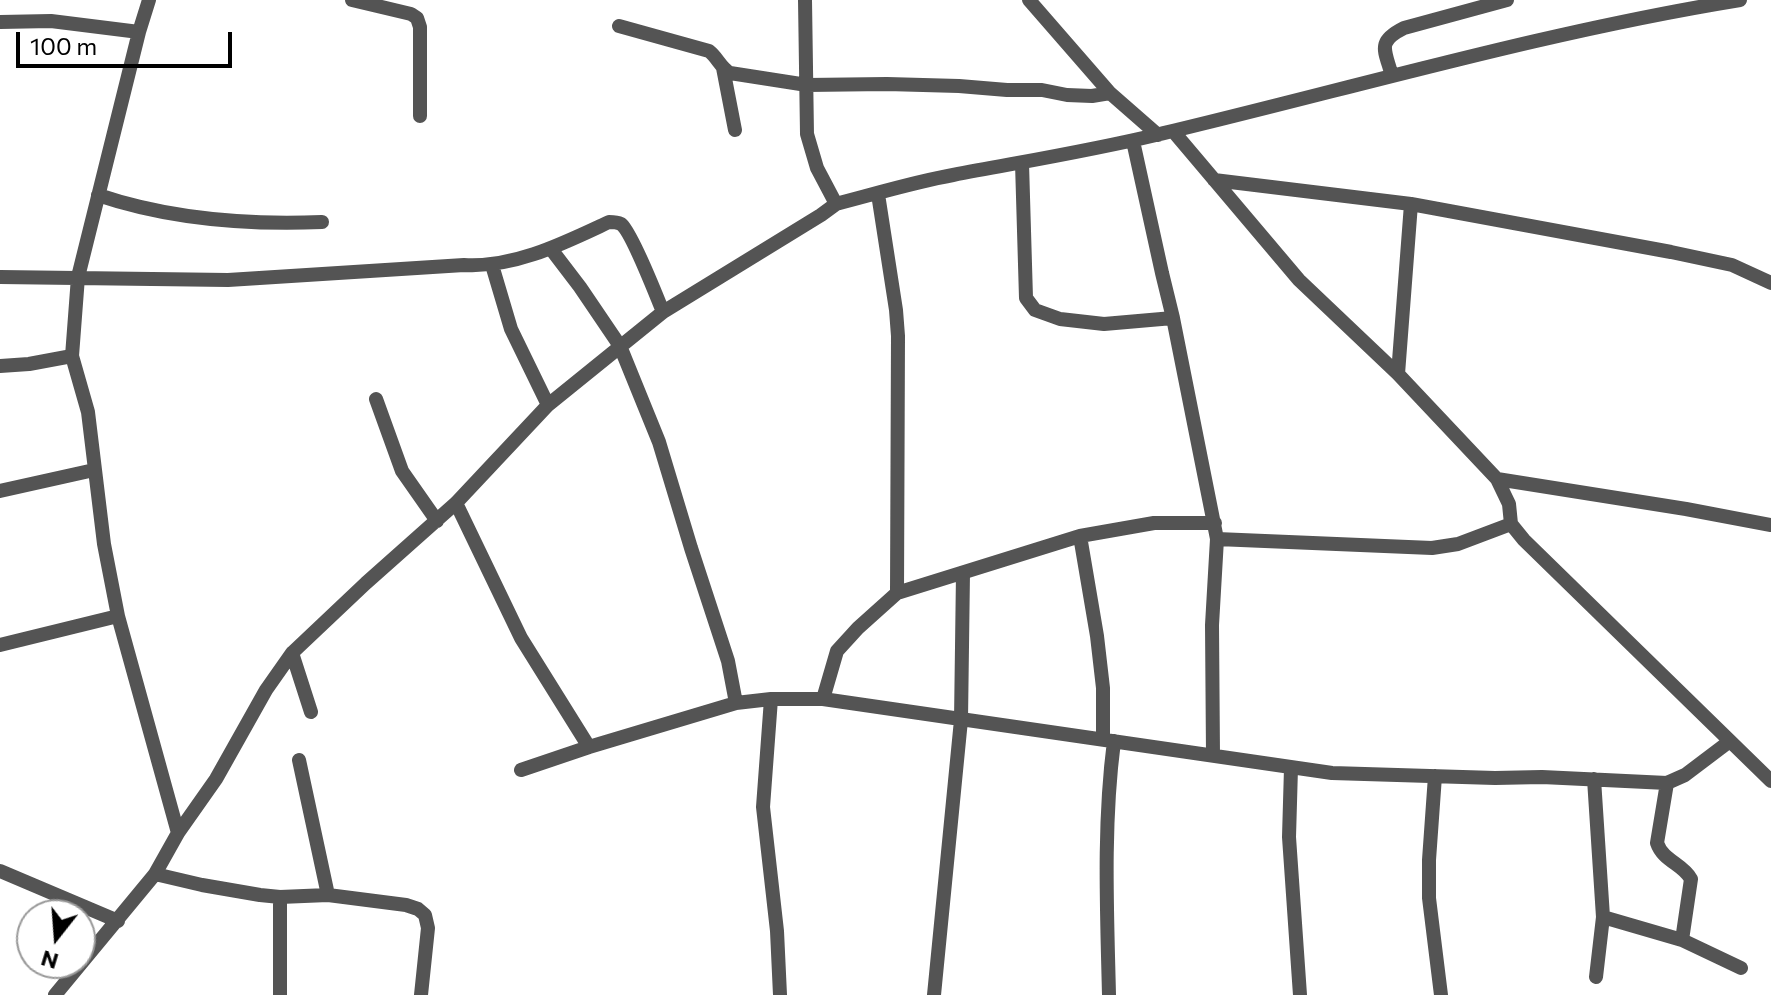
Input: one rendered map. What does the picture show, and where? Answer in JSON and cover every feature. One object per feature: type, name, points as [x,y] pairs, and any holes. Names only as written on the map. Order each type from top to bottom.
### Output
[{"type":"street","points":[[149,0],[78,277],[72,356],[88,412],[104,544],[118,616],[178,833]]},
{"type":"street","points":[[352,0],[417,18],[420,27],[420,116]]},
{"type":"street","points":[[805,0],[807,134],[817,168],[836,204]]},
{"type":"street","points":[[1029,0],[1110,93],[1166,133],[1214,180],[1299,280],[1398,374],[1497,479],[1509,504],[1511,524],[1538,554],[1771,781]]},
{"type":"street","points":[[1392,76],[1384,49],[1391,35],[1507,0]]},
{"type":"street","points":[[55,995],[155,874],[178,833],[216,779],[266,690],[292,653],[456,503],[548,405],[663,312],[836,204],[952,175],[1133,141],[1491,51],[1740,0]]},
{"type":"street","points":[[0,22],[51,21],[139,32]]},
{"type":"street","points":[[619,26],[709,51],[717,57],[723,68],[735,130]]},
{"type":"street","points":[[723,68],[730,73],[807,85],[985,87],[1092,96],[1110,93]]},
{"type":"street","points":[[1133,141],[1215,523],[1213,755]]},
{"type":"street","points":[[1022,163],[1026,298],[1035,310],[1060,319],[1104,324],[1173,318]]},
{"type":"street","points":[[1214,180],[1411,204],[1671,252],[1732,265],[1771,283]]},
{"type":"street","points":[[878,194],[898,336],[897,593]]},
{"type":"street","points":[[98,195],[130,205],[186,215],[268,223],[322,222]]},
{"type":"street","points":[[1398,374],[1411,204]]},
{"type":"street","points":[[0,277],[228,280],[492,265],[551,249],[609,222],[618,222],[635,248],[663,312]]},
{"type":"street","points":[[551,249],[620,346],[659,442],[728,661],[736,703]]},
{"type":"street","points":[[492,265],[511,329],[548,405]]},
{"type":"street","points":[[0,366],[72,356]]},
{"type":"street","points":[[376,399],[402,471],[437,521]]},
{"type":"street","points":[[0,491],[94,470]]},
{"type":"street","points":[[1497,479],[1771,525]]},
{"type":"street","points":[[456,503],[521,638],[589,747]]},
{"type":"street","points":[[823,699],[837,651],[897,593],[1080,536],[1154,523],[1215,523]]},
{"type":"street","points":[[1217,539],[1432,548],[1458,544],[1511,524]]},
{"type":"street","points":[[1080,536],[1097,636],[1108,740],[1109,995]]},
{"type":"street","points":[[934,995],[961,720],[963,573]]},
{"type":"street","points":[[0,645],[118,616]]},
{"type":"street","points":[[292,653],[311,712]]},
{"type":"street","points":[[771,699],[763,807],[777,931],[780,995]]},
{"type":"street","points":[[521,770],[736,703],[771,699],[823,699],[1332,773],[1667,783],[1685,775],[1730,741]]},
{"type":"street","points":[[299,760],[328,895]]},
{"type":"street","points":[[1291,768],[1289,837],[1300,995]]},
{"type":"street","points":[[1435,776],[1429,898],[1441,995]]},
{"type":"street","points":[[1594,779],[1603,917],[1596,977]]},
{"type":"street","points":[[1667,783],[1657,843],[1665,857],[1691,879],[1682,940]]},
{"type":"street","points":[[0,871],[118,921]]},
{"type":"street","points":[[155,874],[216,888],[280,897],[328,895],[418,909],[425,915],[428,928],[421,995]]},
{"type":"street","points":[[280,897],[280,995]]},
{"type":"street","points":[[1603,917],[1682,940],[1741,968]]}]
